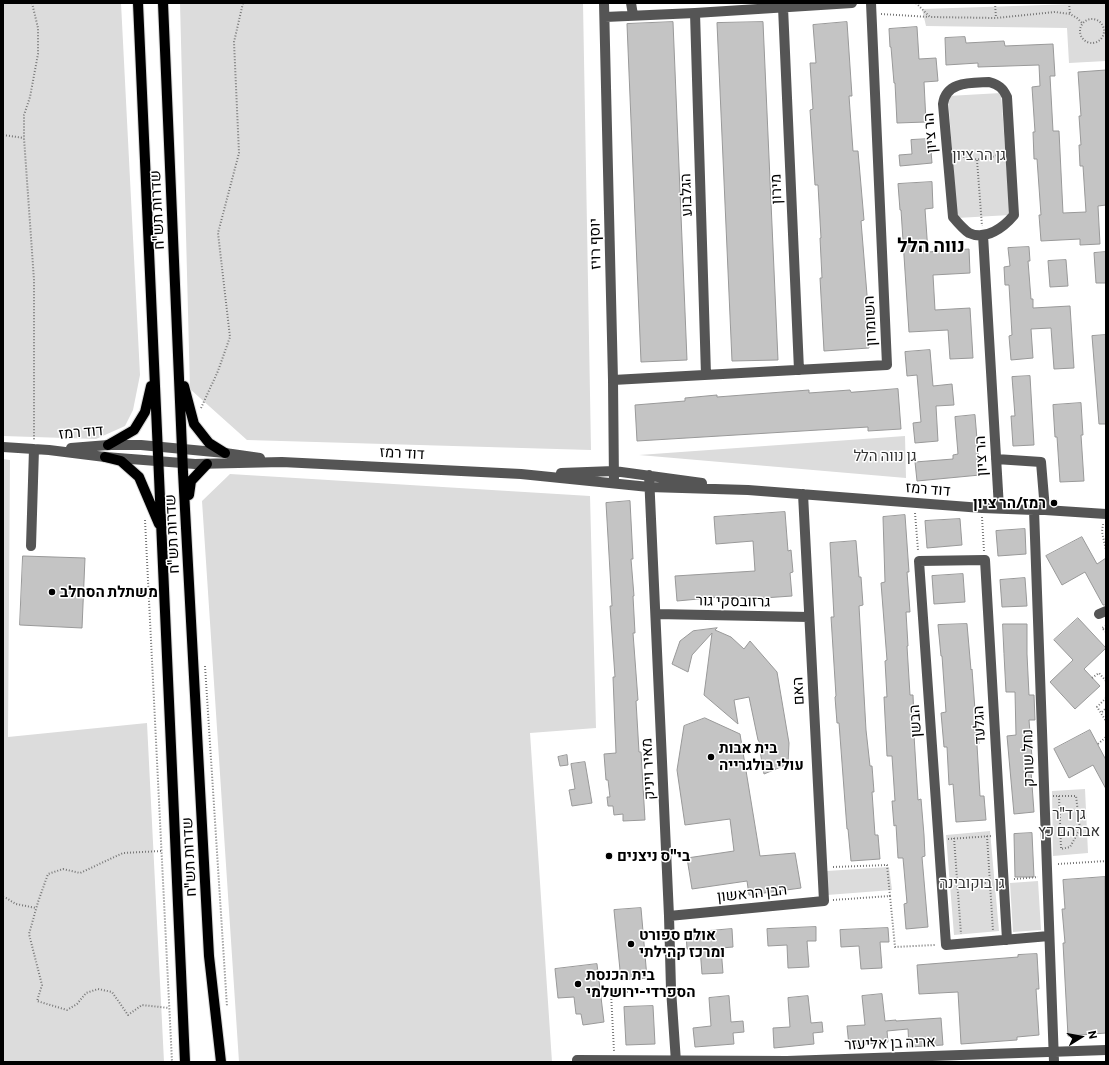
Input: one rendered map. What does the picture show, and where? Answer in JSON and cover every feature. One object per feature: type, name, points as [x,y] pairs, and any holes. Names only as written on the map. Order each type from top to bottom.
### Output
[{"type":"main road","name":"שדרות תש\"ח","points":[[138,3],[185,1062]]},
{"type":"main road","name":"שדרות תש\"ח","points":[[163,3],[183,449],[209,956],[221,1062]]},
{"type":"main road","points":[[179,366],[194,424],[209,443],[225,452]]},
{"type":"main road","points":[[108,445],[134,430],[145,412],[154,372]]},
{"type":"main road","points":[[105,457],[121,461],[139,477],[161,531]]},
{"type":"main road","points":[[186,511],[192,481],[207,464]]},
{"type":"street","name":"יוסף רויז","points":[[604,3],[614,483]]},
{"type":"street","points":[[631,3],[633,16]]},
{"type":"street","points":[[605,17],[852,3]]},
{"type":"street","name":"מירון","points":[[784,7],[799,370]]},
{"type":"street","name":"השומרון","points":[[613,380],[887,365],[871,8]]},
{"type":"street","name":"הגלבוע","points":[[695,13],[706,375]]},
{"type":"street","name":"הר ציון","points":[[989,82],[999,85],[1008,96],[1010,141],[1014,215],[1003,226],[983,235],[971,234],[962,228],[953,217],[942,104],[944,96],[949,90],[966,83],[989,82]]},
{"type":"street","name":"הר ציון","points":[[983,235],[999,508]]},
{"type":"street","name":"דוד רמז","points":[[49,450],[108,445],[158,447],[225,452],[282,462]]},
{"type":"street","name":"דוד רמז","points":[[3,447],[184,463],[207,464],[282,462],[521,474],[649,487],[748,490],[982,508],[1105,514]]},
{"type":"street","points":[[31,546],[34,449]]},
{"type":"street","points":[[996,459],[1041,462],[1045,510]]},
{"type":"street","name":"דוד רמז","points":[[521,474],[614,471],[748,490]]},
{"type":"street","name":"מאיר ויניק","points":[[649,475],[671,989],[676,1061]]},
{"type":"street","name":"האם","points":[[803,494],[824,901]]},
{"type":"street","name":"נחל שורק","points":[[1034,510],[1054,1057]]},
{"type":"street","points":[[919,561],[985,560]]},
{"type":"street","name":"הגלעד","points":[[985,560],[1001,835],[1007,879],[1007,940]]},
{"type":"street","name":"הבשן","points":[[919,561],[946,945]]},
{"type":"street","name":"גרזובסקי גור","points":[[656,614],[809,617]]},
{"type":"street","name":"הבן הראשון","points":[[669,916],[824,901]]},
{"type":"street","points":[[946,945],[1049,936]]},
{"type":"street","name":"אריה בן אליעזר","points":[[577,1062],[577,1060],[615,1060],[787,1062],[1054,1057],[1106,1050]]},
{"type":"path","points":[[32,3],[38,28],[38,54],[30,97],[24,115],[24,138],[34,280],[34,449]]},
{"type":"path","points":[[194,424],[218,371],[230,337],[218,233],[239,153],[234,42],[243,3]]},
{"type":"path","points":[[916,3],[930,17]]},
{"type":"path","points":[[995,3],[996,18]]},
{"type":"path","points":[[1069,3],[1070,14]]},
{"type":"path","points":[[871,8],[930,17],[996,18],[1055,12],[1070,14],[1082,23]]},
{"type":"path","points":[[1088,19],[1097,19],[1105,29],[1100,40],[1089,43],[1082,38],[1080,35],[1080,27],[1082,23],[1088,19]]},
{"type":"path","points":[[3,135],[24,138]]},
{"type":"path","points":[[946,148],[964,158],[977,160],[991,158],[1002,154],[1010,141]]},
{"type":"path","points":[[977,160],[983,235]]},
{"type":"path","points":[[915,503],[919,561]]},
{"type":"path","points":[[982,508],[985,560]]},
{"type":"path","points":[[1105,514],[1102,532],[1106,550]]},
{"type":"path","points":[[145,518],[172,1062]]},
{"type":"path","points":[[1106,626],[1102,628],[1106,632]]},
{"type":"path","points":[[205,660],[227,1007]]},
{"type":"path","points":[[1092,678],[1099,672],[1106,681]]},
{"type":"path","points":[[1106,698],[1097,707],[1102,712],[1106,721]]},
{"type":"path","points":[[1102,712],[1106,708]]},
{"type":"path","points":[[1098,744],[1106,737]]},
{"type":"path","points":[[1044,796],[1059,796],[1076,796],[1080,829],[1070,847],[1061,848],[1059,796]]},
{"type":"path","points":[[1060,832],[1080,829]]},
{"type":"path","points":[[939,840],[1001,835]]},
{"type":"path","points":[[987,836],[994,941]]},
{"type":"path","points":[[954,838],[962,943]]},
{"type":"path","points":[[161,851],[123,853],[80,872],[63,869],[48,874],[29,934],[42,985],[37,1001],[67,1010],[77,1004],[86,993],[98,989],[112,992],[128,1015],[142,1004],[169,1008]]},
{"type":"path","points":[[1046,865],[1106,861]]},
{"type":"path","points":[[823,871],[887,865],[895,947],[946,945]]},
{"type":"path","points":[[958,887],[1007,879],[1047,877]]},
{"type":"path","points":[[824,901],[890,896]]},
{"type":"path","points":[[3,898],[6,898],[16,904],[36,908]]},
{"type":"path","points":[[600,994],[671,989]]},
{"type":"path","points":[[610,993],[615,1060]]},
{"type":"green space","points":[[3,3],[121,3],[140,375],[133,410],[125,426],[96,439],[3,436]]},
{"type":"green space","points":[[180,3],[583,3],[591,450],[247,440],[190,389]]},
{"type":"green space","points":[[1106,3],[1106,61],[1069,63],[1067,28],[926,26],[922,9]]},
{"type":"green space","name":"גן הר ציון","points":[[1001,93],[1010,215],[957,218],[948,96]]},
{"type":"green space","name":"גן נווה הלל","points":[[905,436],[906,478],[639,455]]},
{"type":"green space","points":[[3,459],[10,460],[8,737],[147,723],[164,1062],[3,1062]]},
{"type":"green space","points":[[230,474],[590,496],[596,728],[530,733],[552,1062],[239,1062],[202,501]]},
{"type":"green space","name":"גן ד\"ר אברהם כץ","points":[[1085,789],[1088,853],[1053,856],[1052,791]]},
{"type":"green space","name":"גן בוקובינה","points":[[990,831],[999,931],[954,935],[946,835]]},
{"type":"green space","points":[[889,867],[892,890],[827,895],[827,871]]},
{"type":"green space","points":[[1038,881],[1041,930],[1013,932],[1010,883]]},
{"type":"building","points":[[673,22],[687,360],[641,362],[627,24]]},
{"type":"building","points":[[763,22],[778,360],[732,361],[717,23]]},
{"type":"building","points":[[847,22],[852,96],[849,96],[853,151],[858,151],[864,220],[861,221],[868,307],[866,307],[869,348],[824,351],[820,278],[822,278],[821,238],[818,185],[815,185],[810,110],[813,109],[810,63],[816,63],[813,25]]},
{"type":"building","points":[[917,27],[919,59],[936,58],[938,81],[924,82],[926,122],[897,123],[895,83],[889,29]]},
{"type":"building","points":[[965,37],[966,43],[1004,41],[1005,46],[1053,44],[1055,76],[1050,76],[1053,131],[1059,131],[1063,213],[1086,212],[1083,166],[1080,166],[1079,145],[1081,145],[1079,116],[1081,116],[1078,72],[1106,70],[1106,205],[1098,206],[1100,244],[1080,245],[1080,239],[1041,241],[1039,215],[1041,215],[1037,159],[1034,159],[1033,132],[1035,132],[1032,87],[1040,86],[1039,65],[978,67],[978,63],[946,65],[945,38]]},
{"type":"building","points":[[930,139],[932,163],[900,166],[899,155],[912,154],[911,140]]},
{"type":"building","points":[[932,182],[933,208],[925,209],[928,252],[969,249],[970,273],[933,275],[935,310],[970,308],[973,358],[950,359],[948,330],[909,332],[898,184]]},
{"type":"building","points":[[1029,247],[1030,261],[1028,261],[1033,308],[1070,306],[1074,368],[1054,369],[1051,328],[1031,329],[1033,358],[1011,360],[1009,336],[1012,335],[1009,285],[1005,285],[1004,267],[1010,266],[1008,248]]},
{"type":"building","points":[[1106,252],[1106,283],[1096,283],[1094,253]]},
{"type":"building","points":[[1066,260],[1068,286],[1050,287],[1048,261]]},
{"type":"building","points":[[1106,335],[1106,424],[1099,424],[1092,336]]},
{"type":"building","points":[[930,350],[933,386],[952,384],[954,405],[936,406],[938,441],[915,443],[913,423],[921,422],[917,375],[907,376],[905,352]]},
{"type":"building","points":[[1030,376],[1034,445],[1013,446],[1011,416],[1015,416],[1012,377]]},
{"type":"building","points":[[898,389],[901,429],[868,431],[868,427],[637,441],[635,405],[685,401],[685,398],[717,395],[717,397],[809,390],[809,393]]},
{"type":"building","points":[[1081,403],[1083,435],[1081,435],[1084,481],[1060,482],[1053,405]]},
{"type":"building","points":[[975,415],[980,475],[917,481],[915,462],[953,459],[953,455],[958,454],[955,417]]},
{"type":"building","points":[[630,501],[635,633],[633,633],[638,700],[636,701],[645,820],[623,821],[623,814],[614,815],[613,806],[608,806],[607,797],[610,797],[608,780],[606,780],[604,754],[616,753],[613,677],[615,677],[610,606],[612,606],[606,503]]},
{"type":"building","points":[[785,512],[788,551],[791,550],[793,572],[790,573],[792,596],[720,601],[720,597],[677,601],[675,576],[755,571],[753,541],[716,544],[714,517]]},
{"type":"building","points":[[905,515],[910,612],[906,612],[907,646],[910,695],[913,695],[918,800],[921,799],[924,835],[925,856],[922,857],[928,927],[906,929],[904,904],[907,903],[903,858],[898,858],[896,825],[894,826],[892,801],[895,801],[892,756],[887,756],[884,697],[887,697],[885,661],[887,660],[881,583],[885,582],[883,517]]},
{"type":"building","points":[[960,519],[962,545],[927,548],[925,521]]},
{"type":"building","points":[[1025,529],[1026,554],[998,556],[996,531]]},
{"type":"building","points":[[1082,537],[1097,564],[1106,558],[1106,605],[1103,605],[1085,572],[1062,585],[1046,556]]},
{"type":"building","points":[[856,541],[863,605],[859,606],[866,730],[870,766],[872,766],[875,835],[878,835],[880,859],[851,861],[847,829],[839,723],[837,723],[835,697],[831,617],[834,617],[830,543]]},
{"type":"building","name":"משתלת הסחלב","points":[[23,556],[85,558],[82,628],[20,625]]},
{"type":"building","points":[[963,574],[965,602],[934,604],[932,576]]},
{"type":"building","points":[[1025,578],[1027,606],[1002,607],[1000,580]]},
{"type":"building","points":[[1078,618],[1106,648],[1084,669],[1100,686],[1075,709],[1050,682],[1073,660],[1054,640]]},
{"type":"building","points":[[967,624],[975,710],[977,710],[979,744],[977,745],[980,796],[984,796],[986,820],[956,822],[953,784],[949,785],[947,747],[944,747],[941,713],[946,712],[938,625]]},
{"type":"building","points":[[1003,624],[1027,624],[1029,695],[1034,695],[1035,720],[1029,720],[1033,770],[1031,771],[1034,812],[1014,814],[1007,736],[1016,735],[1015,692],[1006,692]]},
{"type":"building","points":[[717,628],[715,630],[731,637],[744,649],[750,641],[777,672],[789,743],[788,764],[764,774],[759,745],[760,743],[758,740],[749,697],[734,700],[738,724],[704,695],[712,633],[692,655],[688,672],[672,664],[680,641],[693,631]]},
{"type":"building","points":[[705,718],[740,734],[760,856],[795,853],[801,888],[749,895],[747,881],[692,889],[687,858],[734,851],[730,819],[685,825],[677,770],[684,726]]},
{"type":"building","points":[[1090,730],[1106,760],[1106,789],[1093,765],[1069,778],[1054,749]]},
{"type":"building","points":[[567,755],[568,765],[560,766],[558,757]]},
{"type":"building","points":[[585,762],[592,803],[572,806],[569,790],[575,789],[571,764]]},
{"type":"building","points":[[1032,833],[1034,877],[1015,877],[1014,834]]},
{"type":"building","points":[[1105,877],[1106,1033],[1068,1036],[1063,943],[1065,943],[1062,909],[1065,909],[1063,880]]},
{"type":"building","name":"אולם ספורט ומרכז קהילתי","points":[[641,908],[647,978],[621,980],[614,910]]},
{"type":"building","points":[[816,927],[816,941],[807,941],[809,967],[788,968],[787,945],[768,946],[767,929]]},
{"type":"building","points":[[888,928],[889,942],[880,942],[882,968],[861,969],[859,946],[841,947],[840,930]]},
{"type":"building","points":[[732,929],[733,947],[721,948],[723,973],[702,974],[700,948],[687,949],[686,933]]},
{"type":"building","points":[[1037,954],[1039,989],[1036,989],[1039,1035],[1017,1037],[1017,1040],[961,1044],[958,992],[919,994],[917,965],[1018,957],[1018,955]]},
{"type":"building","points":[[597,964],[604,1022],[583,1025],[581,1014],[576,1014],[574,997],[558,998],[555,969]]},
{"type":"building","points":[[882,994],[885,1021],[941,1018],[943,1045],[909,1047],[908,1029],[887,1031],[888,1042],[849,1046],[847,1026],[865,1025],[862,996]]},
{"type":"building","points":[[729,996],[731,1022],[743,1021],[744,1032],[733,1033],[734,1044],[695,1047],[693,1028],[711,1026],[709,998]]},
{"type":"building","points":[[808,996],[811,1023],[822,1022],[823,1032],[813,1033],[814,1044],[774,1048],[773,1028],[790,1027],[788,998]]},
{"type":"building","points":[[653,1006],[655,1044],[626,1045],[624,1007]]},
{"type":"place","name":"רמז/הר ציון","points":[[1054,503]]},
{"type":"place","name":"משתלת הסחלב","points":[[52,592]]},
{"type":"place","name":"בית אבות עולי בולגרייה","points":[[711,757]]},
{"type":"place","name":"בי\"ס ניצנים","points":[[609,856]]},
{"type":"place","name":"אולם ספורט ומרכז קהילתי","points":[[631,944]]},
{"type":"place","name":"בית הכנסת הספרדי-ירושלמי","points":[[578,984]]},
{"type":"district","name":"נווה הלל","points":[[931,246]]}]
